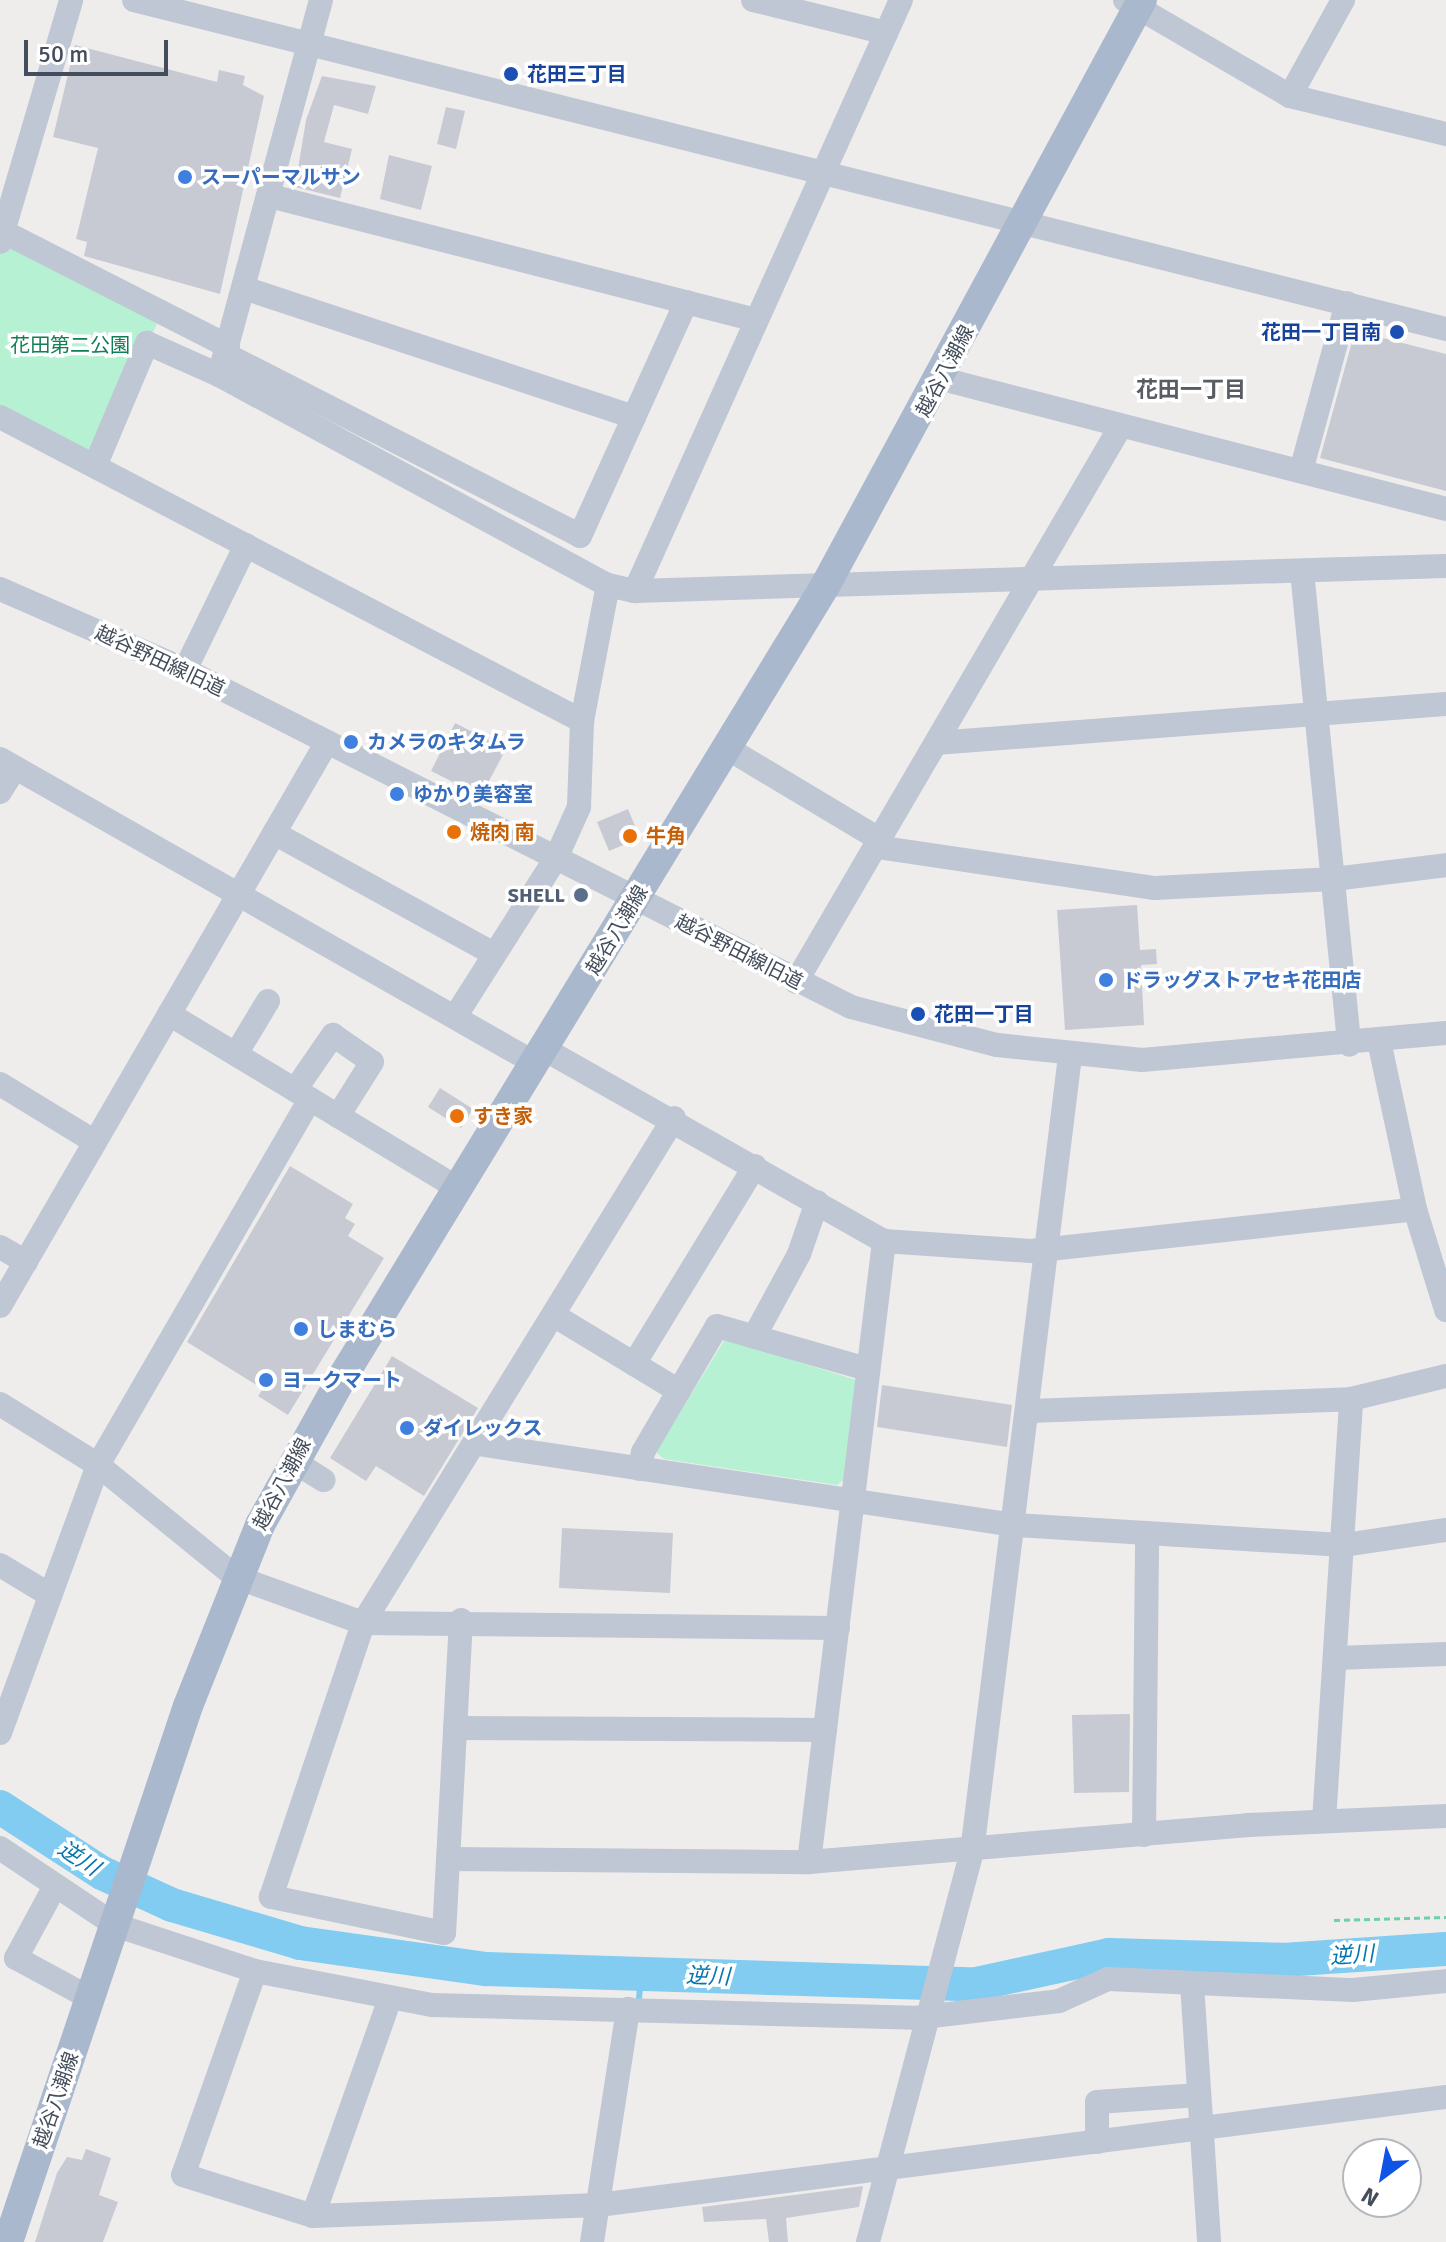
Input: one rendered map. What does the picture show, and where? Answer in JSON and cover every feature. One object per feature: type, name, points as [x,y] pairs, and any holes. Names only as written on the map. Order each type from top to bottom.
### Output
[{"type":"main road","name":"越谷八潮線","points":[[8,2242],[236,1577],[293,1461],[825,586],[942,379],[1135,2]]},
{"type":"street","points":[[71,0],[1,234],[224,358],[608,585],[635,591],[1446,566]]},
{"type":"street","points":[[134,0],[1446,329]]},
{"type":"street","points":[[224,358],[321,0]]},
{"type":"street","points":[[753,0],[805,6],[886,33]]},
{"type":"street","points":[[635,591],[901,0]]},
{"type":"street","points":[[1290,96],[1343,0]]},
{"type":"street","points":[[1135,2],[1290,96],[1446,134]]},
{"type":"street","points":[[270,196],[756,320]]},
{"type":"street","points":[[244,288],[634,417]]},
{"type":"street","points":[[95,466],[147,343],[224,358],[580,536],[686,302]]},
{"type":"street","points":[[1301,471],[1347,303]]},
{"type":"street","points":[[942,379],[1119,429],[1301,471],[1446,509]]},
{"type":"street","points":[[0,417],[582,721]]},
{"type":"street","points":[[796,982],[1119,429]]},
{"type":"street","points":[[185,670],[246,545]]},
{"type":"street","points":[[1302,571],[1349,1045]]},
{"type":"street","points":[[455,1017],[557,856],[579,807],[582,721],[608,585]]},
{"type":"street","name":"越谷野田線旧道","points":[[0,589],[185,670],[557,856],[796,982],[927,1030],[1070,1056],[1142,1060],[1349,1045],[1446,1033]]},
{"type":"street","points":[[936,743],[1446,704]]},
{"type":"street","points":[[0,1306],[327,742]]},
{"type":"street","points":[[727,748],[879,844],[1155,888],[1334,879],[1446,865]]},
{"type":"street","points":[[0,792],[7,763],[455,1017],[674,1118],[884,1241],[1049,1249],[1415,1209]]},
{"type":"street","points":[[274,833],[494,954]]},
{"type":"street","points":[[236,1054],[268,1001]]},
{"type":"street","points":[[169,1014],[458,1188]]},
{"type":"street","points":[[0,1733],[98,1465],[333,1035],[372,1062],[338,1116]]},
{"type":"street","points":[[1379,1041],[1415,1209],[1446,1310]]},
{"type":"street","points":[[868,2242],[972,1852],[1030,1411],[1070,1056]]},
{"type":"street","points":[[0,1084],[95,1142]]},
{"type":"street","points":[[461,1620],[444,1933],[271,1897],[375,1587],[478,1444],[674,1118]]},
{"type":"street","points":[[634,1364],[755,1166]]},
{"type":"street","points":[[754,1337],[799,1254],[817,1202]]},
{"type":"street","points":[[809,1862],[884,1241]]},
{"type":"street","points":[[0,1247],[26,1262]]},
{"type":"street","points":[[555,1316],[679,1391]]},
{"type":"street","points":[[640,1469],[679,1391],[717,1326],[867,1369]]},
{"type":"street","points":[[1030,1411],[1351,1399],[1446,1376]]},
{"type":"street","points":[[1324,1821],[1351,1399]]},
{"type":"street","points":[[0,1404],[98,1465],[236,1577],[363,1623],[461,1620],[838,1628]]},
{"type":"street","points":[[478,1444],[850,1503],[1015,1525],[1344,1545],[1446,1530]]},
{"type":"street","points":[[293,1461],[324,1480]]},
{"type":"street","points":[[1144,1835],[1147,1533]]},
{"type":"street","points":[[0,1565],[50,1595]]},
{"type":"street","points":[[1336,1658],[1446,1654]]},
{"type":"street","points":[[455,1728],[825,1730]]},
{"type":"street","points":[[448,1859],[809,1862],[972,1852],[1324,1821],[1446,1816]]},
{"type":"street","points":[[0,1848],[55,1886],[117,1919],[255,1971],[389,2001],[628,2009],[931,2010],[1059,2001],[1108,1979],[1353,1990],[1446,1981]]},
{"type":"street","points":[[55,1886],[16,1958],[90,1998]]},
{"type":"street","points":[[255,1971],[183,2175],[313,2216],[598,2205],[1446,2097]]},
{"type":"street","points":[[1192,1984],[1209,2242]]},
{"type":"street","points":[[313,2216],[389,2001]]},
{"type":"street","points":[[592,2242],[628,2009]]},
{"type":"street","points":[[1097,2142],[1097,2102],[1199,2095]]},
{"type":"path","points":[[1334,1920],[1446,1917]]},
{"type":"green space","name":"花田第二公園","points":[[0,242],[162,312],[95,466],[0,417]]},
{"type":"green space","points":[[725,1339],[856,1380],[846,1478],[837,1485],[664,1459],[656,1452]]},
{"type":"building","points":[[75,45],[217,82],[219,70],[245,76],[243,85],[264,96],[220,294],[84,256],[87,242],[76,239],[98,148],[53,137]]},
{"type":"building","points":[[322,76],[376,86],[368,114],[334,105],[324,142],[352,149],[340,198],[295,187],[306,120]]},
{"type":"building","points":[[446,107],[465,111],[456,149],[437,144]]},
{"type":"building","points":[[389,155],[432,166],[421,210],[380,199]]},
{"type":"building","points":[[1355,331],[1446,354],[1446,491],[1320,458]]},
{"type":"building","points":[[455,723],[506,749],[481,796],[431,771]]},
{"type":"building","points":[[628,809],[640,838],[609,851],[597,822]]},
{"type":"building","points":[[1137,905],[1140,950],[1156,949],[1157,964],[1141,965],[1144,1025],[1065,1030],[1057,910]]},
{"type":"building","points":[[440,1088],[473,1109],[461,1128],[428,1107]]},
{"type":"building","points":[[290,1166],[353,1204],[345,1218],[355,1224],[348,1236],[384,1258],[288,1415],[258,1396],[263,1389],[187,1342]]},
{"type":"building","points":[[392,1356],[478,1408],[424,1496],[376,1466],[366,1481],[330,1458]]},
{"type":"building","points":[[882,1385],[1012,1405],[1007,1447],[877,1427]]},
{"type":"building","points":[[562,1528],[673,1533],[670,1593],[559,1588]]},
{"type":"building","points":[[1130,1714],[1129,1792],[1074,1793],[1072,1715]]},
{"type":"building","points":[[86,2149],[111,2158],[99,2195],[118,2202],[103,2242],[35,2242],[57,2173],[67,2157],[82,2160]]},
{"type":"building","points":[[863,2186],[859,2207],[786,2218],[788,2242],[769,2242],[766,2219],[704,2222],[702,2207]]},
{"type":"waterway","name":"逆川","points":[[0,1807],[102,1873],[172,1905],[300,1943],[486,1969],[976,1984],[1109,1955],[1283,1960],[1446,1949]]},
{"type":"waterway","points":[[639,1999],[641,1974]]},
{"type":"place","name":"花田三丁目","points":[[511,74]]},
{"type":"place","name":"スーパーマルサン","points":[[185,177]]},
{"type":"place","name":"花田一丁目南","points":[[1397,332]]},
{"type":"place","name":"カメラのキタムラ","points":[[351,742]]},
{"type":"place","name":"ゆかり美容室","points":[[397,794]]},
{"type":"place","name":"焼肉 南","points":[[454,832]]},
{"type":"place","name":"牛角","points":[[630,836]]},
{"type":"place","name":"SHELL","points":[[581,895]]},
{"type":"place","name":"ドラッグストアセキ花田店","points":[[1106,980]]},
{"type":"place","name":"花田一丁目","points":[[918,1014]]},
{"type":"place","name":"すき家","points":[[457,1116]]},
{"type":"place","name":"しまむら","points":[[301,1329]]},
{"type":"place","name":"ヨークマート","points":[[266,1380]]},
{"type":"place","name":"ダイレックス","points":[[407,1428]]},
{"type":"district","name":"花田一丁目","points":[[1191,390]]}]
